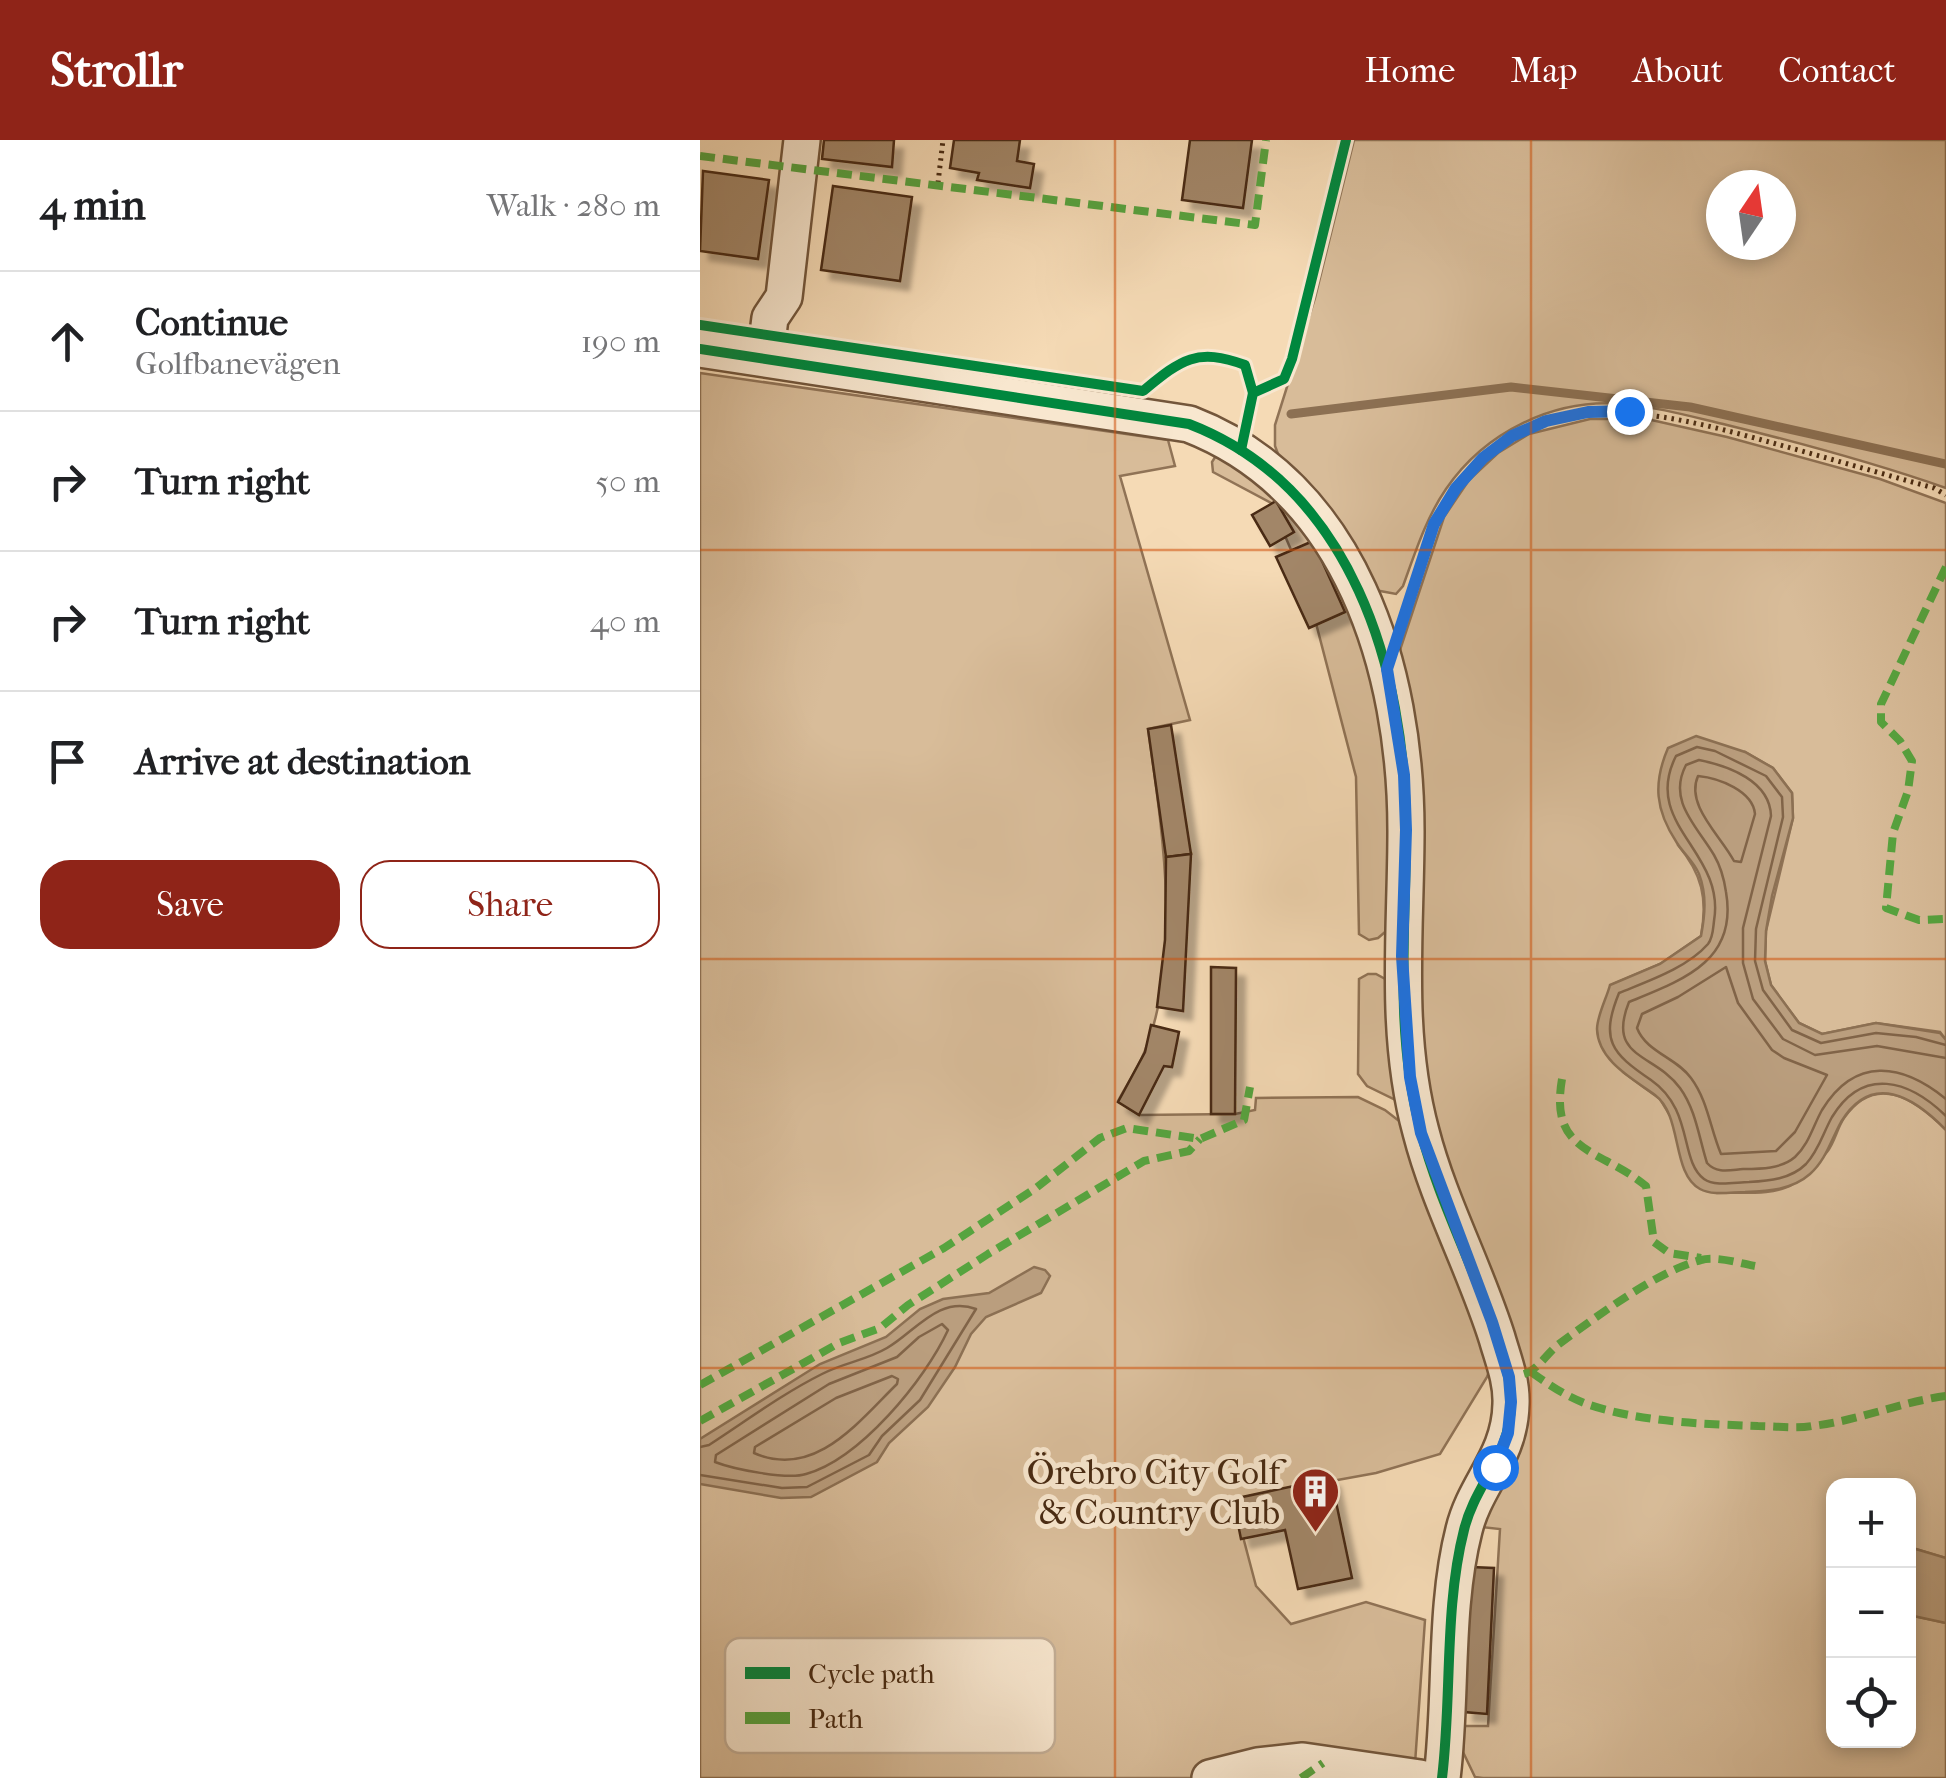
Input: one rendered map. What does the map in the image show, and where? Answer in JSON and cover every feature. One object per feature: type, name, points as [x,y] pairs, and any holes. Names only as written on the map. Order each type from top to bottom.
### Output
[{"type":"street","points":[[765,358],[770,318],[784,297],[802,140]]},
{"type":"street","points":[[700,348],[1189,424],[1220,436],[1267,468],[1323,527],[1365,600],[1387,669],[1404,775],[1402,956],[1410,1077],[1421,1133],[1492,1322],[1509,1377],[1511,1402],[1508,1433],[1464,1529],[1455,1584],[1442,1778]]},
{"type":"street","points":[[1210,1778],[1258,1766],[1303,1761],[1420,1778]]},
{"type":"path","points":[[938,184],[943,140]]},
{"type":"path","points":[[1387,669],[1434,524],[1456,488],[1483,458],[1512,436],[1546,421],[1588,412],[1629,411],[1706,424],[1934,488],[1946,495]]},
{"type":"shaded area","points":[[1354,140],[1946,140],[1946,488],[1837,454],[1649,407],[1572,407],[1547,413],[1501,435],[1462,469],[1439,500],[1403,586],[1396,594],[1375,590],[1283,467],[1275,446],[1275,425],[1315,298]]},
{"type":"shaded area","points":[[700,373],[1168,440],[1175,466],[1120,476],[1190,720],[1148,729],[1166,893],[1163,977],[1144,1053],[1118,1101],[1139,1115],[1235,1114],[1255,1110],[1256,1098],[1358,1097],[1385,1110],[1412,1131],[1495,1356],[1487,1377],[1440,1454],[1376,1473],[1233,1499],[1256,1586],[1291,1624],[1366,1602],[1425,1620],[1414,1778],[700,1778]]},
{"type":"shaded area","points":[[1590,419],[1647,419],[1880,479],[1946,503],[1946,1040],[1940,1032],[1876,1023],[1822,1034],[1799,1023],[1771,985],[1765,961],[1766,931],[1793,818],[1792,793],[1773,768],[1745,752],[1678,845],[1693,866],[1701,887],[1701,936],[1660,964],[1611,985],[1623,1072],[1660,1099],[1717,1193],[1767,1192],[1793,1184],[1823,1156],[1856,1104],[1869,1096],[1882,1093],[1909,1100],[1946,1130],[1946,1558],[1916,1549],[1916,1478],[1826,1478],[1826,1748],[1916,1748],[1916,1617],[1946,1623],[1946,1778],[1483,1778],[1475,1777],[1463,1752],[1464,1726],[1488,1726],[1500,1529],[1481,1527],[1520,1433],[1420,1069],[1397,659],[1444,517],[1469,480],[1498,453],[1529,434]]},
{"type":"shaded area","points":[[1217,454],[1284,494],[1357,609],[1392,747],[1391,927],[1378,938],[1369,940],[1359,934],[1356,777],[1306,585],[1271,503],[1213,472],[1212,462]]},
{"type":"shaded area","points":[[1368,974],[1387,980],[1406,1105],[1367,1086],[1358,1074],[1359,979]]},
{"type":"water","points":[[1696,736],[1745,752],[1773,768],[1792,793],[1793,818],[1766,931],[1765,961],[1771,985],[1799,1023],[1822,1034],[1876,1023],[1940,1033],[1946,1040],[1946,1130],[1907,1100],[1879,1093],[1853,1106],[1820,1162],[1803,1179],[1771,1190],[1710,1192],[1700,1189],[1685,1171],[1664,1104],[1603,1051],[1597,1024],[1610,985],[1660,964],[1701,936],[1702,882],[1664,819],[1658,785],[1668,748]]},
{"type":"water","points":[[1034,1267],[1050,1276],[1041,1293],[986,1317],[971,1334],[928,1407],[889,1443],[877,1462],[811,1497],[781,1498],[700,1484],[700,1439],[820,1364],[886,1337],[920,1309],[943,1299],[989,1293]]},
{"type":"water","points":[[1916,1549],[1946,1558],[1946,1623],[1916,1617]]},
{"type":"building","points":[[824,140],[894,140],[892,167],[822,159]]},
{"type":"building","points":[[954,140],[1020,140],[1017,161],[1034,164],[1030,188],[977,180],[979,173],[950,168]]},
{"type":"building","points":[[1190,140],[1252,140],[1243,208],[1182,200]]},
{"type":"building","points":[[703,171],[769,180],[758,259],[700,251]]},
{"type":"building","points":[[833,186],[912,197],[900,281],[821,270]]},
{"type":"building","points":[[1276,501],[1294,532],[1270,546],[1252,515]]},
{"type":"building","points":[[1313,541],[1345,612],[1309,628],[1276,557]]},
{"type":"building","points":[[1171,725],[1191,854],[1166,857],[1148,729]]},
{"type":"building","points":[[1191,854],[1183,1011],[1157,1007],[1165,940],[1166,857]]},
{"type":"building","points":[[1211,967],[1236,968],[1235,1114],[1211,1114]]},
{"type":"building","points":[[1151,1025],[1179,1032],[1172,1067],[1164,1066],[1139,1115],[1118,1102],[1145,1052]]},
{"type":"building","name":"Örebro City Golf & Country Club","points":[[1331,1478],[1352,1578],[1298,1589],[1285,1530],[1241,1539],[1233,1499]]},
{"type":"building","points":[[1471,1567],[1494,1568],[1487,1714],[1464,1712]]},
{"type":"waterway","points":[[1291,414],[1511,387],[1690,407],[1946,464]]},
{"type":"marked path","points":[[700,156],[1255,225],[1266,140]]},
{"type":"marked path","points":[[1946,567],[1881,704],[1881,722],[1900,741],[1912,761],[1908,791],[1893,833],[1886,908],[1919,920],[1946,919]]},
{"type":"marked path","points":[[1562,1079],[1560,1104],[1563,1122],[1571,1136],[1646,1186],[1654,1242],[1669,1253],[1701,1258]]},
{"type":"marked path","points":[[700,1385],[944,1248],[1036,1188],[1100,1138],[1127,1128],[1200,1139],[1244,1120],[1250,1087]]},
{"type":"marked path","points":[[700,1421],[839,1343],[880,1328],[908,1305],[988,1254],[1144,1161],[1189,1151],[1200,1139]]},
{"type":"marked path","points":[[1524,1374],[1591,1321],[1665,1274],[1707,1259],[1755,1266]]},
{"type":"marked path","points":[[1531,1372],[1570,1396],[1604,1409],[1648,1418],[1715,1424],[1806,1427],[1946,1396]]},
{"type":"marked path","points":[[1301,1778],[1323,1763]]},
{"type":"cycle path","points":[[1241,450],[1253,393],[1284,379],[1292,359],[1346,140]]},
{"type":"cycle path","points":[[700,325],[1143,391],[1179,364],[1214,357],[1245,365],[1253,393]]},
{"type":"cycle path","points":[[700,349],[1189,424],[1245,453],[1292,492],[1329,538],[1359,591],[1380,648],[1395,708],[1403,770],[1404,1020],[1413,1095],[1437,1184],[1497,1338],[1511,1395],[1505,1440],[1469,1514],[1458,1560],[1442,1778]]},
{"type":"place","name":"Örebro City Golf & Country Club","points":[[1315,1534]]},
{"type":"route","points":[[1495,1467],[1508,1433],[1509,1377],[1421,1133],[1410,1077],[1402,956],[1404,775],[1387,669],[1434,524],[1456,488],[1483,458],[1512,436],[1546,421],[1588,412],[1629,411]]}]
